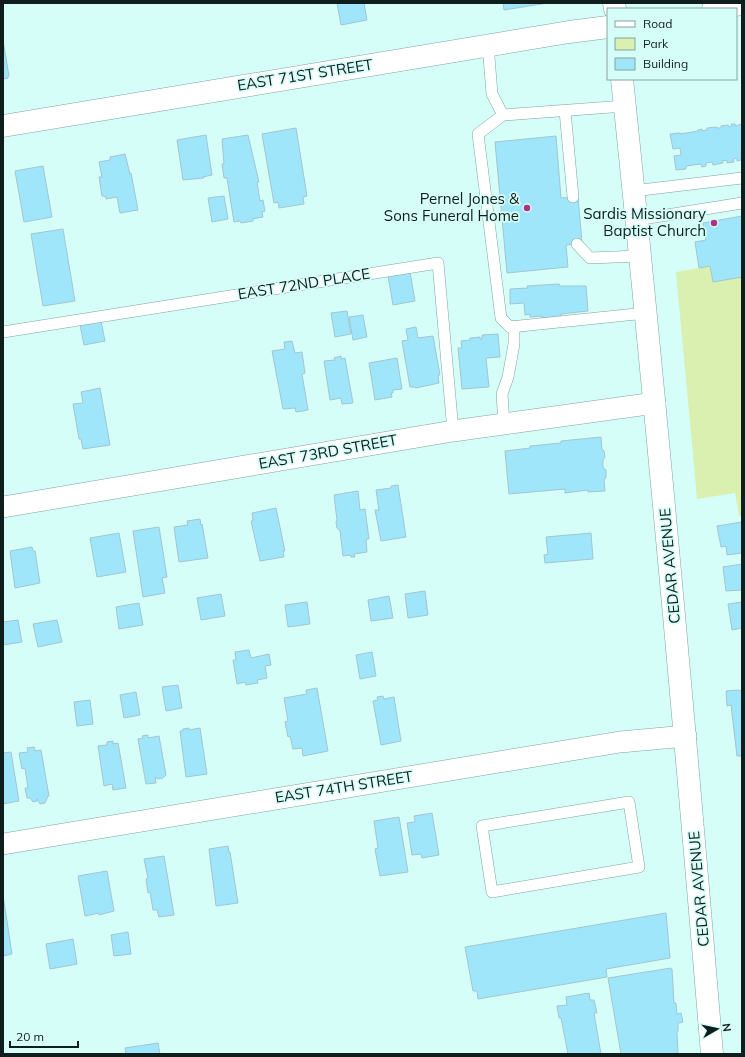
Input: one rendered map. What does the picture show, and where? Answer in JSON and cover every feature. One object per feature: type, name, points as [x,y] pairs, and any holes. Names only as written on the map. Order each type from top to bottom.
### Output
[{"type":"street","points":[[718,8],[742,4]]},
{"type":"street","name":"EAST 71ST STREET","points":[[3,126],[488,45],[607,27]]},
{"type":"street","name":"CEDAR AVENUE","points":[[622,80],[655,402],[686,736],[712,1054]]},
{"type":"street","name":"EAST 73RD STREET","points":[[3,507],[453,431],[655,402]]},
{"type":"street","name":"EAST 74TH STREET","points":[[3,844],[620,742],[686,736]]},
{"type":"lane","points":[[488,45],[492,94],[503,115]]},
{"type":"lane","points":[[625,106],[503,115],[478,134],[501,318],[510,327],[646,314]]},
{"type":"lane","points":[[565,111],[573,198]]},
{"type":"lane","points":[[633,191],[742,178]]},
{"type":"lane","points":[[636,220],[742,203]]},
{"type":"lane","points":[[577,244],[590,258],[640,256]]},
{"type":"lane","name":"EAST 72ND PLACE","points":[[3,332],[438,262],[453,431]]},
{"type":"lane","points":[[504,424],[502,394],[508,377],[514,344],[514,326]]},
{"type":"lane","points":[[629,802],[640,867],[492,892],[482,826],[629,802]]},
{"type":"green space","points":[[710,266],[713,282],[742,277],[742,515],[739,516],[735,493],[697,499],[676,272]]},
{"type":"building","points":[[337,3],[364,3],[367,20],[341,25]]},
{"type":"building","points":[[503,3],[548,3],[504,10]]},
{"type":"building","points":[[3,40],[9,76],[8,78],[3,79]]},
{"type":"building","points":[[731,124],[735,124],[735,126],[742,124],[741,160],[737,161],[737,158],[733,159],[734,162],[727,163],[727,160],[722,161],[723,163],[713,165],[712,162],[706,163],[706,166],[702,167],[701,164],[686,166],[686,169],[676,170],[674,156],[681,155],[680,148],[673,149],[670,134],[680,134],[702,129],[702,131],[707,130],[707,128],[721,128],[721,126],[728,125],[729,127],[732,126]]},
{"type":"building","points":[[296,128],[307,196],[303,197],[304,204],[279,208],[278,202],[274,203],[262,134]]},
{"type":"building","points":[[206,135],[212,175],[203,177],[204,178],[183,180],[177,140]]},
{"type":"building","points":[[248,135],[259,182],[257,182],[260,201],[263,200],[265,211],[262,212],[263,217],[253,219],[253,221],[241,223],[240,221],[234,222],[227,178],[224,178],[222,164],[224,164],[222,139]]},
{"type":"building","points":[[556,136],[561,198],[578,197],[582,243],[566,245],[568,267],[507,273],[495,142]]},
{"type":"building","points":[[125,154],[130,174],[131,173],[138,210],[120,213],[117,197],[106,199],[105,196],[102,196],[99,177],[102,177],[99,162],[110,160],[110,157]]},
{"type":"building","points":[[43,166],[52,217],[24,222],[15,171]]},
{"type":"building","points":[[224,196],[228,219],[212,222],[208,198]]},
{"type":"building","points":[[742,216],[742,277],[713,282],[710,266],[699,268],[695,242],[706,240],[703,223]]},
{"type":"building","points":[[63,229],[75,301],[43,306],[31,234]]},
{"type":"building","points":[[410,272],[415,301],[393,305],[388,276]]},
{"type":"building","points":[[559,284],[560,286],[586,286],[588,311],[561,314],[561,317],[530,317],[530,314],[525,315],[524,303],[510,304],[510,289],[528,288],[527,286]]},
{"type":"building","points":[[347,311],[351,334],[335,337],[331,313]]},
{"type":"building","points":[[363,315],[367,337],[353,340],[349,317]]},
{"type":"building","points":[[101,321],[105,341],[84,345],[80,325]]},
{"type":"building","points":[[416,327],[418,338],[433,336],[440,375],[438,375],[439,383],[416,388],[410,387],[402,341],[408,340],[406,329]]},
{"type":"building","points":[[498,334],[500,357],[486,358],[489,387],[462,389],[458,348],[462,348],[461,341],[480,337],[480,339],[482,339],[482,335]]},
{"type":"building","points":[[292,341],[295,353],[302,352],[305,373],[302,374],[308,410],[296,412],[295,408],[283,409],[272,351],[285,349],[284,342]]},
{"type":"building","points":[[341,356],[341,359],[345,358],[353,403],[342,404],[341,398],[330,400],[324,361],[335,360],[334,358]]},
{"type":"building","points":[[397,358],[402,389],[393,390],[393,393],[391,393],[392,397],[375,400],[369,363]]},
{"type":"building","points":[[100,388],[110,445],[83,449],[81,439],[79,439],[73,404],[83,403],[81,392]]},
{"type":"building","points":[[601,437],[602,449],[605,457],[603,460],[603,468],[606,470],[606,477],[604,480],[605,491],[588,492],[588,490],[565,493],[565,489],[509,494],[505,451],[530,448],[530,446],[561,443],[561,441]]},
{"type":"building","points":[[398,485],[406,537],[381,541],[375,510],[379,510],[376,490],[391,488],[391,486]]},
{"type":"building","points":[[358,491],[360,510],[365,509],[369,539],[366,539],[367,552],[354,554],[355,557],[351,557],[350,555],[343,556],[340,531],[337,528],[336,522],[334,495]]},
{"type":"building","points":[[276,508],[285,551],[283,551],[284,557],[260,561],[251,521],[253,521],[252,513]]},
{"type":"building","points":[[200,519],[208,558],[179,562],[174,527],[188,525],[187,521]]},
{"type":"building","points":[[742,522],[742,553],[727,555],[726,546],[721,547],[717,526]]},
{"type":"building","points":[[159,527],[167,577],[162,578],[165,593],[143,597],[133,531]]},
{"type":"building","points":[[119,533],[126,572],[97,577],[90,538]]},
{"type":"building","points":[[591,533],[593,559],[545,563],[544,555],[548,554],[546,537]]},
{"type":"building","points":[[32,547],[33,551],[35,551],[40,583],[15,588],[10,551]]},
{"type":"building","points":[[742,564],[742,590],[726,591],[723,567]]},
{"type":"building","points":[[425,591],[428,615],[408,618],[405,594]]},
{"type":"building","points":[[221,594],[225,616],[201,620],[197,598]]},
{"type":"building","points":[[389,596],[393,618],[371,621],[368,600]]},
{"type":"building","points":[[307,602],[310,624],[288,627],[285,605]]},
{"type":"building","points":[[742,602],[742,628],[732,630],[728,604]]},
{"type":"building","points":[[139,603],[143,625],[119,629],[116,607]]},
{"type":"building","points":[[18,620],[22,642],[3,645],[3,622]]},
{"type":"building","points":[[57,620],[62,642],[38,647],[33,624]]},
{"type":"building","points":[[249,650],[251,658],[269,654],[271,665],[265,666],[267,678],[257,680],[258,683],[246,685],[245,682],[237,684],[233,660],[236,660],[235,652]]},
{"type":"building","points":[[372,652],[376,676],[360,679],[356,655]]},
{"type":"building","points":[[178,685],[182,708],[166,711],[162,687]]},
{"type":"building","points":[[317,688],[328,751],[303,756],[302,748],[293,749],[290,736],[288,737],[285,722],[288,721],[284,698],[307,694],[306,690]]},
{"type":"building","points":[[726,691],[742,691],[742,756],[737,756],[731,705],[727,706]]},
{"type":"building","points":[[136,692],[140,715],[124,718],[120,695]]},
{"type":"building","points":[[383,696],[384,699],[394,697],[401,741],[381,745],[373,701],[378,700],[377,697]]},
{"type":"building","points":[[90,700],[93,724],[77,726],[74,702]]},
{"type":"building","points":[[189,728],[189,730],[200,728],[207,774],[186,777],[180,731]]},
{"type":"building","points":[[148,735],[148,738],[159,736],[166,775],[163,778],[158,779],[155,777],[156,783],[146,784],[138,739],[143,738],[142,736]]},
{"type":"building","points":[[113,741],[113,744],[118,743],[126,788],[113,790],[112,784],[104,786],[98,746],[107,745],[107,742]]},
{"type":"building","points":[[34,747],[35,751],[41,750],[49,796],[45,803],[40,804],[37,799],[37,801],[33,802],[30,798],[27,798],[25,788],[28,788],[25,768],[22,769],[19,753],[28,752],[27,748]]},
{"type":"building","points":[[11,752],[19,801],[3,804],[3,753]]},
{"type":"building","points":[[432,813],[439,855],[422,858],[421,854],[412,855],[407,823],[415,822],[414,816]]},
{"type":"building","points":[[399,817],[408,872],[380,876],[375,849],[378,848],[374,821]]},
{"type":"building","points":[[228,846],[238,903],[216,906],[209,849]]},
{"type":"building","points":[[164,856],[174,915],[159,917],[157,910],[153,910],[150,892],[148,893],[146,879],[148,878],[144,859]]},
{"type":"building","points":[[107,871],[114,911],[99,915],[99,913],[85,916],[78,876]]},
{"type":"building","points":[[3,895],[12,954],[3,956]]},
{"type":"building","points":[[666,913],[670,958],[606,969],[607,977],[478,999],[477,991],[473,991],[465,947]]},
{"type":"building","points":[[128,932],[131,954],[114,956],[111,935]]},
{"type":"building","points":[[73,939],[77,964],[50,969],[46,944]]},
{"type":"building","points":[[671,968],[674,1003],[676,1003],[677,1014],[681,1013],[683,1022],[678,1023],[678,1054],[621,1054],[608,978]]},
{"type":"building","points":[[589,993],[590,1000],[594,1000],[597,1013],[594,1013],[601,1054],[568,1054],[561,1018],[559,1018],[557,1006],[567,1005],[566,997]]},
{"type":"building","points":[[158,1043],[160,1054],[126,1054],[125,1048]]},
{"type":"place","name":"Pernel Jones & Sons Funeral Home","points":[[527,208]]},
{"type":"place","name":"Sardis Missionary Baptist Church","points":[[714,223]]}]
